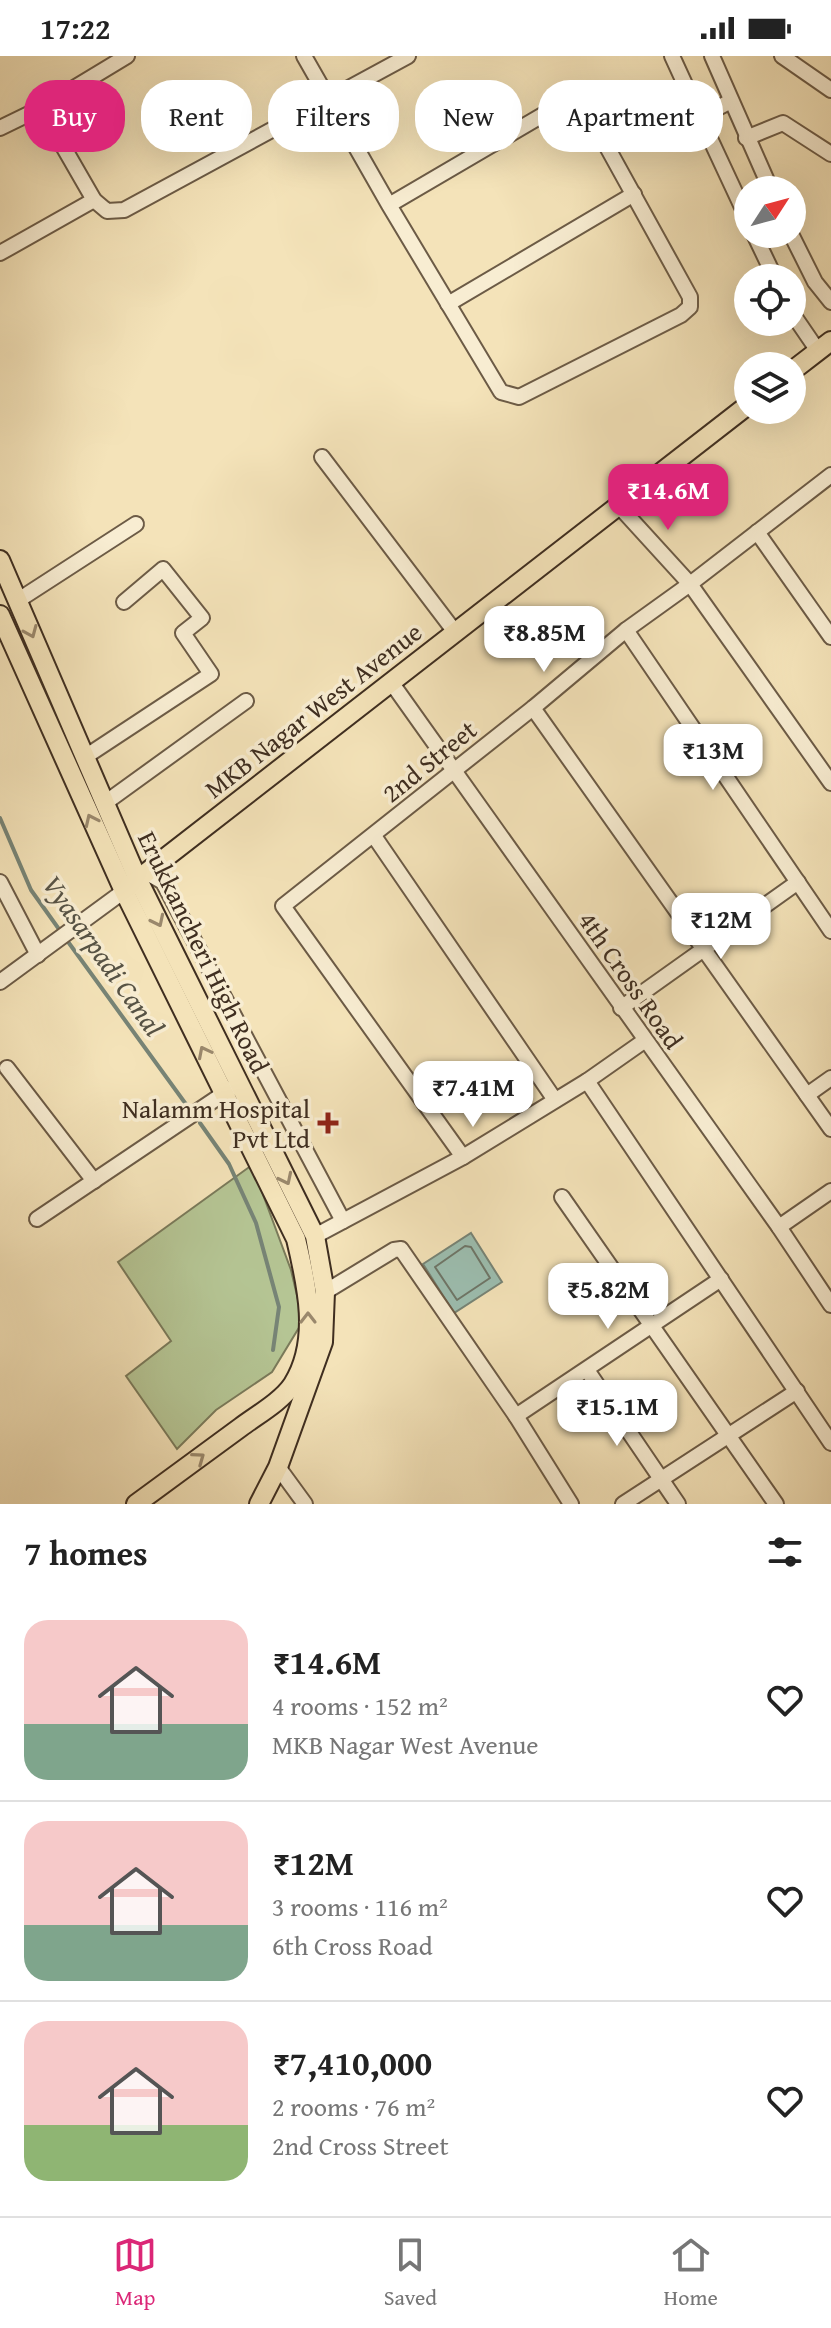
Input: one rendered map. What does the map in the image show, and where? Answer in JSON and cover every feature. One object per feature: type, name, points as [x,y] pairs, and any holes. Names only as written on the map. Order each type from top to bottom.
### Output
[{"type":"main road","points":[[806,360],[824,346]]},
{"type":"main road","name":"MKB Nagar West Avenue","points":[[136,881],[734,416]]},
{"type":"main road","name":"Erukkancheri High Road","points":[[0,560],[136,881],[232,1089],[315,1236],[325,1292],[323,1342],[278,1467],[259,1504]]},
{"type":"main road","points":[[0,615],[136,881]]},
{"type":"main road","points":[[136,1504],[266,1409],[292,1385],[305,1352],[309,1318],[305,1278],[296,1239],[232,1089]]},
{"type":"street","points":[[87,80],[127,56]]},
{"type":"street","points":[[304,56],[318,80]]},
{"type":"street","points":[[362,80],[408,56]]},
{"type":"street","points":[[672,56],[683,80]]},
{"type":"street","points":[[712,56],[764,176]]},
{"type":"street","points":[[782,56],[831,90]]},
{"type":"street","points":[[359,152],[389,205],[501,392],[519,397],[681,315],[690,307],[690,297],[585,107],[578,101],[570,99],[389,205]]},
{"type":"street","points":[[723,105],[731,101]]},
{"type":"street","points":[[0,128],[24,116]]},
{"type":"street","points":[[746,138],[783,123],[831,154]]},
{"type":"street","points":[[66,152],[94,200],[107,211],[124,210],[268,131]]},
{"type":"street","points":[[716,152],[734,190]]},
{"type":"street","points":[[448,304],[634,194]]},
{"type":"street","points":[[0,253],[94,200]]},
{"type":"street","points":[[798,248],[815,282],[831,302]]},
{"type":"street","points":[[806,327],[824,346]]},
{"type":"street","points":[[322,457],[455,632]]},
{"type":"street","name":"2nd Street","points":[[463,1157],[283,906],[374,836],[626,630],[830,479]]},
{"type":"street","points":[[617,504],[690,584],[831,783]]},
{"type":"street","points":[[17,601],[136,524]]},
{"type":"street","points":[[757,532],[831,637]]},
{"type":"street","points":[[85,757],[211,674],[183,633],[202,618],[163,569],[124,602]]},
{"type":"street","points":[[626,630],[831,931]]},
{"type":"street","name":"4th Cross Road","points":[[391,682],[779,1227],[831,1305]]},
{"type":"street","points":[[105,803],[246,701]]},
{"type":"street","points":[[533,708],[831,1129]]},
{"type":"street","points":[[374,836],[555,1100]]},
{"type":"street","points":[[0,982],[136,881],[163,882],[343,1221]]},
{"type":"street","points":[[621,1008],[798,882]]},
{"type":"street","points":[[2,890],[38,955]]},
{"type":"street","points":[[315,1236],[463,1157],[587,1081],[644,1041]]},
{"type":"street","points":[[7,1068],[94,1181]]},
{"type":"street","points":[[807,1095],[831,1078]]},
{"type":"street","points":[[587,1081],[831,1443]]},
{"type":"street","points":[[37,1219],[232,1089]]},
{"type":"street","points":[[779,1227],[831,1191]]},
{"type":"street","points":[[562,1197],[776,1504]]},
{"type":"street","points":[[325,1292],[394,1250],[401,1249],[516,1416],[571,1504]]},
{"type":"street","points":[[516,1416],[721,1279]]},
{"type":"street","points":[[587,1370],[678,1504]]},
{"type":"street","points":[[623,1504],[797,1391]]},
{"type":"street","points":[[278,1467],[305,1504]]},
{"type":"green space","points":[[252,1165],[291,1270],[303,1321],[272,1372],[216,1410],[177,1449],[126,1376],[171,1341],[118,1262]]},
{"type":"water","points":[[471,1233],[502,1282],[454,1313],[423,1264]]},
{"type":"waterway","name":"Vyasarpadi Canal","points":[[0,818],[31,890],[61,932]]},
{"type":"waterway","name":"Vyasarpadi Canal","points":[[66,939],[188,1107]]},
{"type":"waterway","name":"Vyasarpadi Canal","points":[[200,1123],[229,1164],[256,1223],[279,1307],[273,1350]]},
{"type":"place","name":"Nalamm Hospital Pvt Ltd","points":[[328,1123]]}]
